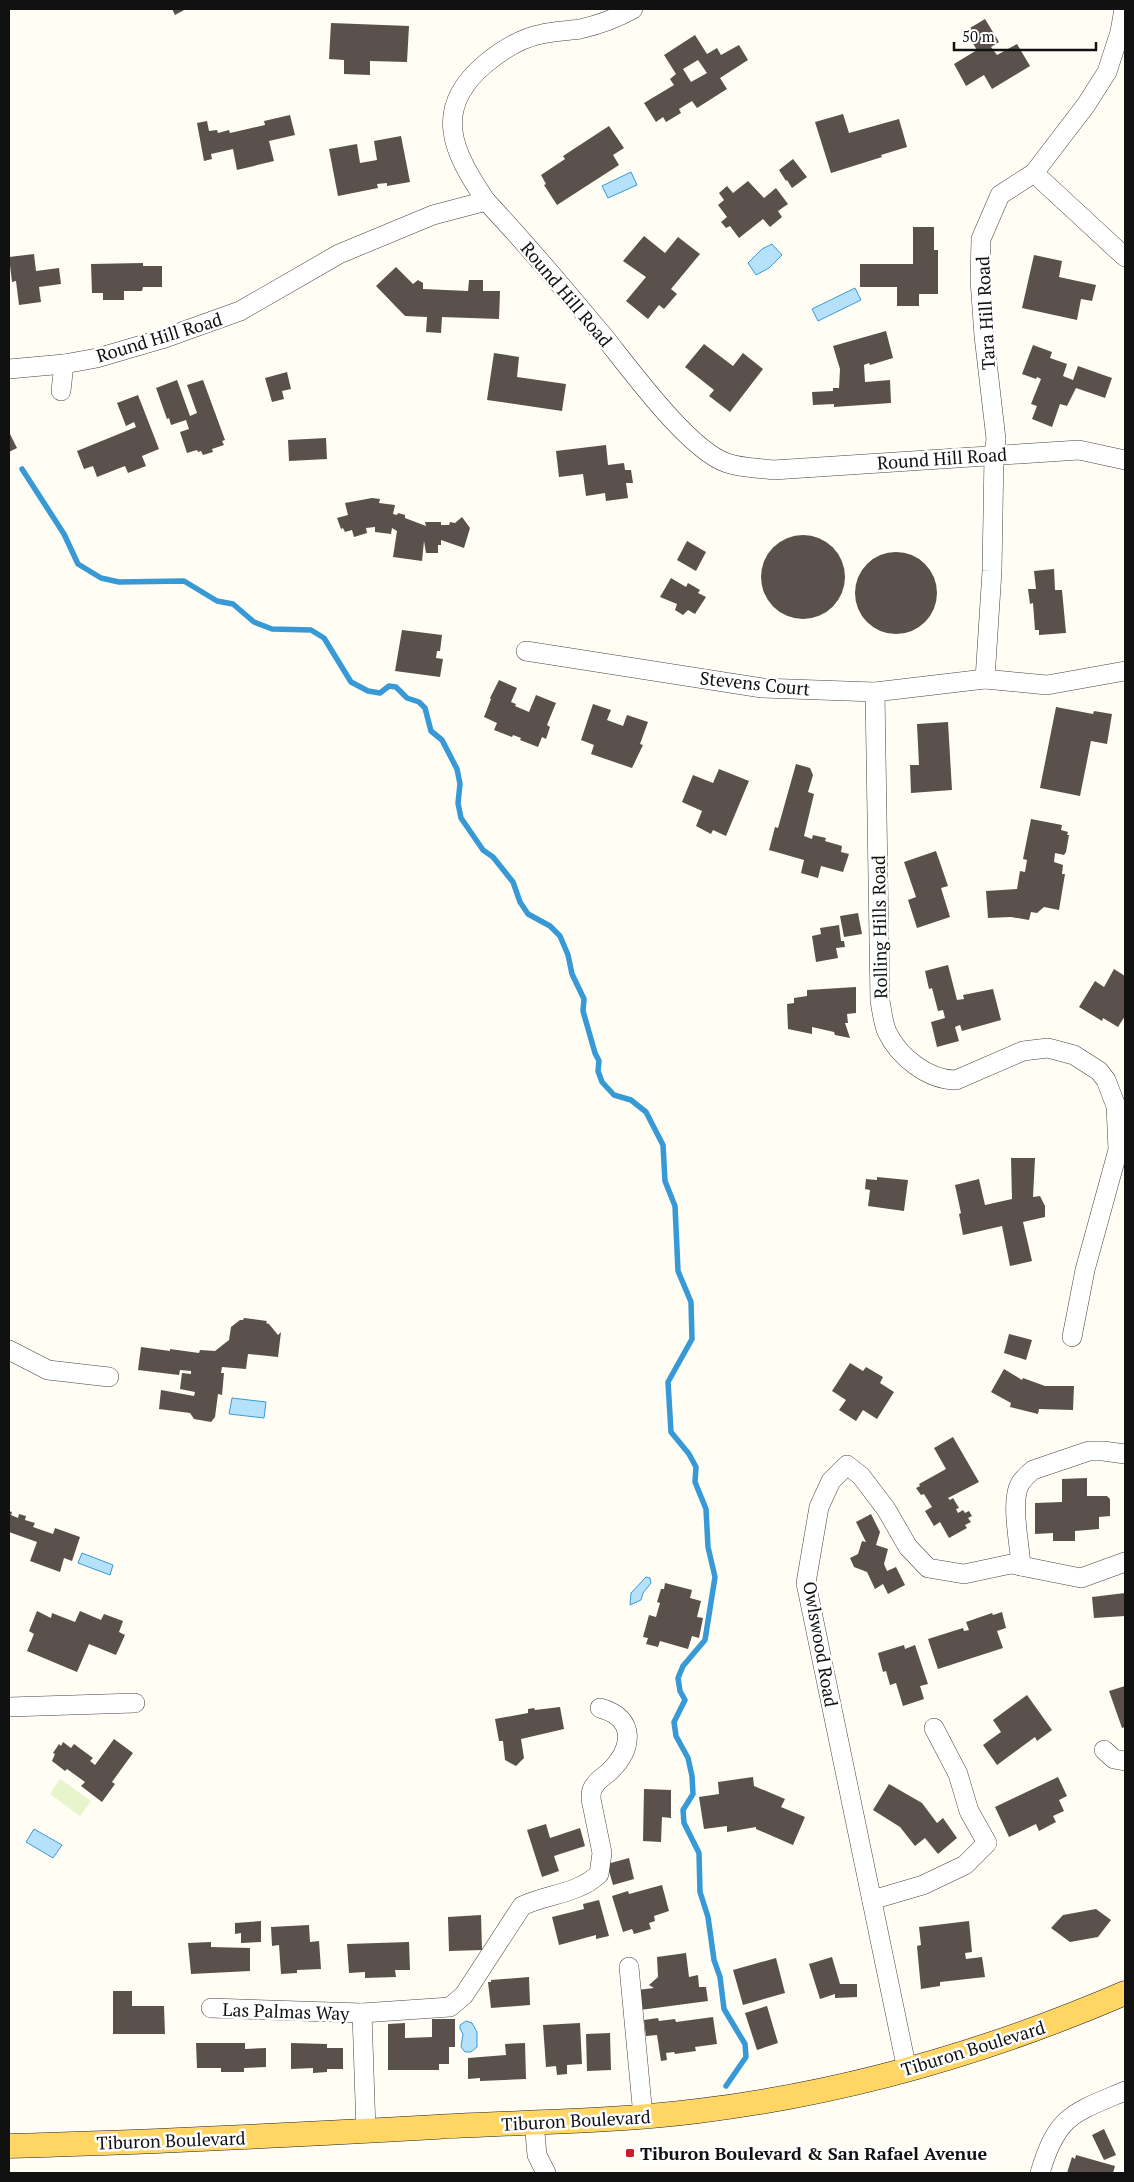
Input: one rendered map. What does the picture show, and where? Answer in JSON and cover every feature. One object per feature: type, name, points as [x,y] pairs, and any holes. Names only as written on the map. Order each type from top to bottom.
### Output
[{"type":"main road","name":"Tiburon Boulevard","points":[[9,2146],[366,2132],[696,2112],[757,2103],[907,2070],[1018,2037],[1125,1993]]},
{"type":"street","points":[[486,201],[469,176],[454,140],[452,120],[454,104],[472,75],[497,53],[523,40],[542,34],[581,28],[618,17],[633,9]]},
{"type":"street","name":"Tara Hill Road","points":[[994,455],[996,439],[984,336],[980,280],[981,239],[1000,195],[1034,173],[1086,105],[1107,72],[1120,32],[1124,9]]},
{"type":"street","points":[[1034,173],[1125,257]]},
{"type":"street","name":"Round Hill Road","points":[[9,369],[64,364],[97,358],[162,339],[240,311],[339,254],[433,215],[486,201],[529,247],[643,386],[675,421],[700,447],[727,463],[773,470],[1079,450],[1125,460]]},
{"type":"street","points":[[61,391],[64,364]]},
{"type":"street","points":[[985,678],[992,571],[994,455]]},
{"type":"street","name":"Stevens Court","points":[[526,651],[762,688],[875,692],[985,678],[1047,685],[1125,671]]},
{"type":"street","name":"Rolling Hills Road","points":[[875,692],[880,1001],[887,1031],[905,1056],[933,1076],[944,1080],[956,1080],[1023,1051],[1048,1048],[1062,1050],[1074,1055],[1099,1071],[1106,1080],[1116,1106],[1118,1150],[1085,1270],[1072,1337]]},
{"type":"street","points":[[9,1350],[48,1370],[109,1377]]},
{"type":"street","points":[[1020,1566],[1016,1503],[1020,1485],[1026,1476],[1033,1470],[1089,1451],[1103,1450],[1125,1454]]},
{"type":"street","name":"Owlswood Road","points":[[907,2070],[806,1583],[819,1507],[831,1481],[847,1465],[861,1476],[886,1509],[908,1547],[928,1568],[964,1574],[1011,1564],[1081,1578],[1125,1562]]},
{"type":"street","points":[[9,1707],[135,1703]]},
{"type":"street","points":[[362,2013],[450,2007],[464,1995],[522,1906],[535,1900],[584,1887],[599,1874],[602,1866],[602,1853],[591,1799],[592,1792],[594,1785],[619,1761],[629,1737],[624,1724],[619,1718],[600,1708]]},
{"type":"street","points":[[872,1900],[923,1885],[956,1869],[965,1864],[987,1843],[969,1811],[958,1774],[934,1728]]},
{"type":"street","points":[[1104,1750],[1114,1759],[1125,1761]]},
{"type":"street","points":[[629,1967],[642,2116]]},
{"type":"street","name":"Las Palmas Way","points":[[210,2008],[362,2013],[366,2132]]},
{"type":"street","points":[[1040,2173],[1050,2144],[1065,2121],[1082,2110],[1125,2091]]},
{"type":"street","points":[[534,2122],[537,2155],[546,2173]]},
{"type":"green space","points":[[60,1779],[91,1801],[80,1816],[50,1794]]},
{"type":"water","points":[[631,172],[637,185],[608,198],[602,186]]},
{"type":"water","points":[[772,244],[782,255],[769,268],[756,275],[748,263],[762,249]]},
{"type":"water","points":[[855,288],[861,300],[818,321],[812,309]]},
{"type":"water","points":[[232,1398],[266,1402],[264,1418],[229,1414]]},
{"type":"water","points":[[82,1553],[113,1565],[110,1575],[78,1563]]},
{"type":"water","points":[[646,1577],[650,1578],[651,1583],[643,1593],[641,1600],[630,1605],[631,1593]]},
{"type":"water","points":[[34,1829],[62,1845],[53,1858],[26,1842]]},
{"type":"water","points":[[466,2021],[472,2023],[477,2032],[477,2047],[471,2052],[465,2052],[461,2047],[463,2034],[460,2025]]},
{"type":"building","points":[[172,9],[186,9],[175,15]]},
{"type":"building","points":[[985,19],[999,42],[991,47],[997,55],[1017,44],[1030,66],[992,89],[984,75],[966,86],[954,64],[977,50],[965,31]]},
{"type":"building","points":[[331,23],[409,26],[407,62],[370,61],[370,75],[344,74],[344,60],[329,59]]},
{"type":"building","points":[[695,35],[707,54],[717,48],[721,55],[739,45],[748,60],[720,78],[727,89],[697,108],[692,101],[679,109],[681,113],[666,122],[663,117],[656,122],[644,103],[674,85],[670,79],[676,74],[664,55]],"holes":[[[698,60],[707,73],[691,82],[683,69]]]},
{"type":"building","points":[[843,114],[849,133],[899,119],[907,147],[831,173],[815,122]]},
{"type":"building","points":[[290,115],[295,135],[269,141],[274,161],[237,170],[233,149],[211,154],[212,159],[204,161],[197,123],[207,121],[209,131],[217,130],[218,133],[229,130],[230,133],[265,125],[264,121]]},
{"type":"building","points":[[609,126],[624,148],[613,155],[619,165],[557,205],[544,185],[546,184],[541,175],[565,159],[563,156]]},
{"type":"building","points":[[401,136],[410,182],[387,186],[387,183],[377,184],[378,188],[338,196],[329,149],[357,144],[360,163],[377,160],[374,141]]},
{"type":"building","points":[[793,159],[807,177],[792,188],[779,170]]},
{"type":"building","points":[[748,181],[764,198],[776,188],[788,204],[778,211],[782,217],[770,227],[763,219],[739,238],[730,226],[726,228],[721,222],[727,217],[718,205],[724,200],[719,193],[727,186],[733,193]]},
{"type":"building","points":[[913,227],[934,227],[934,250],[938,250],[938,294],[919,294],[919,306],[897,306],[897,287],[860,287],[860,264],[913,264]]},
{"type":"building","points":[[644,236],[665,253],[678,237],[700,254],[671,289],[677,294],[664,309],[659,305],[648,319],[626,301],[646,277],[623,261]]},
{"type":"building","points":[[34,254],[36,271],[59,268],[61,284],[39,287],[41,302],[19,305],[16,281],[12,282],[9,257]]},
{"type":"building","points":[[1034,255],[1062,261],[1059,277],[1096,285],[1092,301],[1081,299],[1077,320],[1022,308]]},
{"type":"building","points":[[143,263],[143,266],[162,266],[162,287],[143,287],[142,291],[124,291],[124,300],[103,300],[103,293],[92,293],[91,264]]},
{"type":"building","points":[[396,267],[413,284],[418,280],[423,283],[423,289],[468,291],[469,280],[483,280],[483,291],[500,291],[499,319],[442,317],[441,333],[426,332],[427,317],[405,316],[376,286]]},
{"type":"building","points":[[886,331],[893,358],[864,365],[865,382],[890,380],[891,403],[834,407],[834,404],[813,405],[812,392],[833,391],[833,388],[839,388],[840,369],[833,346]]},
{"type":"building","points":[[704,344],[733,366],[743,353],[763,369],[730,412],[709,396],[714,390],[685,367]]},
{"type":"building","points":[[1033,345],[1052,352],[1050,358],[1067,364],[1063,376],[1073,380],[1078,366],[1112,378],[1105,398],[1076,388],[1067,406],[1060,404],[1052,427],[1032,419],[1037,406],[1031,404],[1041,379],[1022,374]]},
{"type":"building","points":[[494,353],[519,357],[517,377],[566,384],[562,411],[487,400]]},
{"type":"building","points":[[287,372],[291,389],[282,391],[284,399],[272,402],[265,378]]},
{"type":"building","points":[[177,380],[190,416],[197,413],[187,385],[203,380],[225,440],[222,441],[224,445],[212,449],[213,452],[203,455],[201,451],[198,452],[197,450],[187,453],[180,432],[189,429],[186,420],[171,425],[169,418],[167,419],[156,388]]},
{"type":"building","points":[[138,395],[159,449],[142,456],[146,466],[128,473],[125,466],[97,477],[93,466],[84,469],[77,451],[136,427],[134,422],[126,426],[117,403]]},
{"type":"building","points":[[9,432],[17,448],[9,452]]},
{"type":"building","points":[[326,438],[327,459],[289,461],[288,440]]},
{"type":"building","points":[[606,445],[608,465],[624,463],[625,470],[631,470],[633,483],[626,483],[628,498],[606,501],[605,493],[586,496],[583,474],[559,477],[556,451]]},
{"type":"building","points":[[372,498],[380,499],[379,503],[395,505],[393,514],[405,515],[405,518],[426,526],[425,522],[441,522],[441,525],[449,525],[450,522],[455,523],[462,517],[470,528],[464,548],[441,540],[441,545],[438,545],[438,553],[426,553],[424,541],[422,561],[393,557],[397,531],[392,528],[391,534],[375,532],[375,527],[366,528],[367,533],[354,537],[352,530],[345,532],[343,528],[341,529],[337,518],[348,515],[345,503]]},
{"type":"building","points":[[803,535],[826,542],[838,554],[845,577],[838,600],[826,612],[803,619],[780,612],[768,600],[761,577],[768,554],[780,542]]},
{"type":"building","points":[[687,541],[706,552],[696,571],[677,560]]},
{"type":"building","points":[[888,552],[904,552],[919,559],[930,570],[937,585],[934,609],[925,622],[904,634],[888,634],[873,627],[862,616],[855,601],[855,585],[862,570],[873,559]]},
{"type":"building","points":[[1054,569],[1055,590],[1062,590],[1066,633],[1039,635],[1039,630],[1035,630],[1033,603],[1030,604],[1028,589],[1036,589],[1034,571]]},
{"type":"building","points":[[671,578],[686,587],[688,583],[700,590],[698,593],[706,597],[695,614],[688,610],[683,615],[675,610],[677,604],[660,597]]},
{"type":"building","points":[[402,630],[442,635],[440,651],[437,651],[436,658],[443,659],[440,677],[395,671]]},
{"type":"building","points":[[499,680],[517,688],[511,702],[516,704],[515,706],[529,712],[536,695],[556,703],[547,725],[550,727],[546,739],[542,737],[538,747],[520,740],[521,738],[513,735],[512,737],[494,730],[497,723],[484,717],[490,698]]},
{"type":"building","points":[[593,704],[611,710],[607,720],[623,726],[627,715],[648,722],[640,744],[643,745],[632,768],[591,754],[594,745],[581,740]]},
{"type":"building","points":[[1056,707],[1093,714],[1094,711],[1112,714],[1107,744],[1091,741],[1080,796],[1040,788]]},
{"type":"building","points":[[948,722],[952,790],[911,793],[910,765],[919,765],[917,724]]},
{"type":"building","points":[[796,764],[810,768],[813,775],[808,792],[814,794],[804,836],[812,839],[813,835],[826,838],[825,841],[842,846],[841,852],[849,854],[843,872],[821,866],[818,878],[801,873],[804,860],[769,850],[775,827],[778,828]]},
{"type":"building","points":[[719,769],[749,781],[726,836],[713,830],[711,834],[696,826],[702,811],[682,802],[693,775],[713,783]]},
{"type":"building","points":[[1031,819],[1062,825],[1061,830],[1068,832],[1067,835],[1069,835],[1064,855],[1055,853],[1054,862],[1063,865],[1062,874],[1065,874],[1059,910],[1044,907],[1037,913],[1031,912],[1029,920],[1011,917],[988,918],[986,891],[1017,889],[1020,871],[1025,872],[1027,860],[1023,859]]},
{"type":"building","points":[[936,851],[948,886],[941,888],[950,917],[917,928],[908,900],[916,897],[904,862]]},
{"type":"building","points":[[858,913],[862,934],[844,937],[840,916]]},
{"type":"building","points":[[839,925],[841,941],[844,941],[845,947],[836,948],[838,958],[816,962],[812,936],[821,934],[820,928]]},
{"type":"building","points":[[948,965],[957,1000],[964,999],[963,995],[993,989],[1001,1020],[962,1031],[960,1025],[955,1027],[959,1041],[937,1047],[931,1022],[945,1018],[943,1010],[938,1011],[932,988],[929,989],[925,971]]},
{"type":"building","points":[[1114,969],[1125,976],[1125,1016],[1118,1027],[1103,1018],[1102,1021],[1079,1007],[1095,981],[1104,987]]},
{"type":"building","points":[[856,987],[856,1013],[847,1014],[848,1023],[845,1023],[850,1038],[812,1027],[812,1034],[788,1029],[787,1004],[794,1003],[794,998],[807,996],[807,990]]},
{"type":"building","points":[[1011,1158],[1035,1158],[1033,1197],[1040,1196],[1045,1206],[1045,1217],[1023,1222],[1032,1261],[1010,1266],[1002,1226],[963,1235],[959,1214],[961,1213],[955,1185],[979,1179],[985,1205],[1012,1199]]},
{"type":"building","points":[[877,1177],[908,1180],[904,1211],[868,1206],[870,1190],[865,1189],[866,1179],[877,1180]]},
{"type":"building","points":[[244,1318],[267,1321],[266,1323],[278,1335],[281,1332],[278,1357],[248,1354],[246,1369],[222,1367],[221,1373],[224,1373],[222,1395],[218,1394],[215,1417],[211,1422],[194,1419],[190,1413],[159,1409],[161,1390],[194,1396],[195,1392],[180,1389],[182,1373],[191,1374],[191,1371],[180,1370],[179,1375],[138,1370],[141,1347],[199,1353],[200,1350],[215,1351],[229,1340],[231,1327]]},
{"type":"building","points":[[1009,1334],[1032,1340],[1026,1360],[1004,1353]]},
{"type":"building","points":[[850,1363],[863,1371],[866,1367],[883,1377],[880,1383],[894,1392],[877,1419],[863,1410],[856,1421],[839,1410],[846,1400],[832,1391]]},
{"type":"building","points":[[1004,1369],[1022,1380],[1023,1378],[1045,1386],[1074,1386],[1073,1410],[1039,1409],[1038,1414],[1010,1407],[1011,1403],[991,1392]]},
{"type":"building","points":[[953,1437],[979,1482],[948,1498],[950,1500],[953,1498],[959,1508],[956,1509],[958,1513],[963,1510],[965,1513],[969,1511],[972,1516],[968,1518],[971,1522],[965,1525],[967,1528],[949,1538],[940,1522],[934,1526],[925,1511],[932,1507],[924,1494],[921,1495],[916,1488],[920,1486],[919,1484],[946,1469],[934,1448]]},
{"type":"building","points":[[1087,1478],[1087,1496],[1107,1496],[1110,1499],[1110,1516],[1099,1517],[1099,1529],[1075,1531],[1075,1541],[1053,1541],[1053,1533],[1035,1534],[1035,1503],[1062,1502],[1062,1479]]},
{"type":"building","points":[[9,1511],[12,1512],[11,1515],[18,1518],[19,1514],[26,1516],[25,1520],[35,1523],[33,1527],[53,1534],[55,1528],[80,1537],[72,1561],[64,1558],[60,1572],[30,1561],[37,1542],[9,1532]]},
{"type":"building","points":[[871,1514],[880,1532],[876,1545],[888,1549],[884,1564],[887,1571],[896,1567],[905,1585],[888,1594],[883,1584],[875,1589],[867,1572],[854,1567],[850,1558],[858,1554],[862,1541],[866,1542],[856,1522]]},
{"type":"building","points":[[665,1583],[692,1590],[690,1598],[701,1601],[697,1617],[703,1618],[699,1638],[692,1636],[688,1649],[660,1641],[658,1647],[646,1644],[648,1638],[643,1637],[649,1615],[656,1617],[660,1603],[657,1602]]},
{"type":"building","points":[[1125,1593],[1125,1616],[1094,1618],[1092,1597]]},
{"type":"building","points":[[37,1611],[51,1618],[52,1613],[75,1622],[80,1611],[101,1620],[104,1614],[123,1621],[119,1632],[125,1635],[116,1655],[89,1644],[77,1672],[27,1651],[34,1634],[29,1631]]},
{"type":"building","points":[[1002,1612],[1006,1628],[997,1631],[1003,1648],[938,1669],[928,1639],[963,1628],[964,1631],[969,1630],[966,1622],[992,1613],[993,1615]]},
{"type":"building","points":[[904,1645],[905,1649],[915,1645],[928,1684],[920,1686],[924,1699],[903,1706],[896,1683],[890,1685],[886,1671],[883,1672],[878,1653]]},
{"type":"building","points":[[1125,1686],[1125,1727],[1122,1728],[1109,1691]]},
{"type":"building","points":[[1027,1695],[1052,1730],[1037,1741],[1035,1737],[997,1765],[983,1745],[1001,1732],[993,1720]]},
{"type":"building","points":[[560,1707],[564,1729],[521,1739],[524,1758],[516,1766],[505,1760],[503,1741],[499,1741],[495,1719],[528,1713],[528,1709]]},
{"type":"building","points":[[114,1739],[133,1753],[112,1782],[115,1784],[102,1802],[81,1786],[85,1782],[52,1761],[55,1754],[53,1753],[59,1744],[61,1746],[63,1742],[71,1748],[74,1744],[93,1758],[90,1761],[95,1765]]},
{"type":"building","points":[[753,1777],[754,1786],[785,1799],[781,1807],[805,1817],[793,1845],[756,1829],[756,1827],[727,1832],[727,1826],[704,1829],[699,1797],[719,1794],[718,1782]]},
{"type":"building","points":[[1058,1777],[1067,1796],[1059,1800],[1064,1811],[1053,1816],[1056,1822],[1039,1831],[1036,1824],[1009,1837],[995,1807]]},
{"type":"building","points":[[889,1784],[922,1803],[937,1823],[943,1818],[957,1838],[938,1854],[925,1838],[915,1846],[900,1827],[873,1810]]},
{"type":"building","points":[[644,1789],[671,1790],[671,1818],[662,1817],[661,1842],[643,1841]]},
{"type":"building","points":[[546,1824],[550,1838],[580,1828],[585,1846],[554,1856],[559,1871],[542,1877],[527,1830]]},
{"type":"building","points":[[629,1858],[634,1879],[613,1885],[607,1864]]},
{"type":"building","points":[[662,1885],[669,1911],[654,1916],[655,1921],[649,1923],[651,1929],[634,1934],[632,1929],[623,1932],[612,1896],[628,1891],[629,1894]]},
{"type":"building","points":[[599,1900],[609,1936],[596,1939],[596,1935],[559,1945],[552,1917],[584,1909],[583,1904]]},
{"type":"building","points":[[1096,1909],[1111,1920],[1098,1937],[1070,1942],[1051,1928],[1063,1915]]},
{"type":"building","points":[[481,1915],[482,1950],[449,1951],[448,1917]]},
{"type":"building","points":[[261,1921],[261,1942],[241,1943],[241,1933],[235,1934],[235,1923]]},
{"type":"building","points":[[969,1921],[972,1952],[965,1953],[966,1959],[982,1957],[985,1977],[940,1982],[940,1986],[921,1989],[917,1946],[921,1945],[919,1927]]},
{"type":"building","points":[[309,1925],[310,1942],[319,1941],[321,1969],[297,1970],[297,1973],[281,1974],[279,1945],[272,1946],[271,1927]]},
{"type":"building","points":[[211,1942],[211,1947],[250,1948],[250,1971],[191,1974],[188,1943]]},
{"type":"building","points":[[409,1942],[410,1970],[395,1970],[396,1977],[365,1978],[365,1972],[349,1973],[347,1944]]},
{"type":"building","points":[[686,1953],[689,1977],[698,1975],[699,1987],[706,1987],[708,2001],[640,2010],[637,1990],[654,1988],[649,1985],[658,1977],[657,1957]]},
{"type":"building","points":[[832,1957],[840,1984],[857,1984],[857,1997],[835,1998],[835,1994],[820,1999],[809,1964]]},
{"type":"building","points":[[776,1958],[785,1993],[743,2005],[733,1970]]},
{"type":"building","points":[[529,1977],[530,2005],[491,2008],[488,1982],[491,1982],[491,1980]]},
{"type":"building","points":[[113,1991],[132,1991],[132,2006],[164,2006],[165,2034],[113,2034]]},
{"type":"building","points":[[767,2006],[778,2043],[757,2050],[745,2013]]},
{"type":"building","points":[[713,2017],[717,2044],[695,2047],[696,2051],[675,2054],[674,2052],[666,2053],[667,2060],[661,2061],[657,2035],[646,2036],[644,2020],[658,2018],[659,2021],[675,2019],[676,2022]]},
{"type":"building","points":[[432,2019],[455,2019],[455,2047],[449,2047],[449,2064],[439,2064],[439,2070],[388,2070],[388,2024],[405,2023],[405,2038],[432,2037]]},
{"type":"building","points":[[580,2023],[582,2064],[567,2065],[567,2074],[557,2075],[556,2066],[546,2067],[543,2025]]},
{"type":"building","points":[[610,2033],[611,2070],[587,2071],[586,2034]]},
{"type":"building","points":[[196,2043],[245,2043],[245,2049],[266,2048],[266,2067],[244,2068],[244,2072],[221,2072],[221,2068],[197,2068]]},
{"type":"building","points":[[291,2043],[327,2044],[327,2048],[343,2048],[343,2069],[327,2069],[327,2072],[313,2073],[313,2068],[291,2069]]},
{"type":"building","points":[[525,2043],[526,2079],[480,2081],[480,2078],[468,2079],[468,2058],[506,2055],[505,2044]]},
{"type":"building","points":[[1104,2129],[1116,2155],[1104,2160],[1092,2135]]},
{"type":"building","points":[[1076,2155],[1115,2166],[1113,2173],[1067,2173],[1072,2157],[1075,2159]]},
{"type":"waterway","points":[[22,469],[64,534],[78,564],[101,578],[119,582],[184,581],[217,601],[233,604],[254,622],[272,629],[311,630],[324,638],[351,682],[368,691],[380,693],[389,686],[396,687],[407,698],[419,702],[425,708],[431,731],[442,740],[457,769],[460,784],[458,803],[461,818],[483,850],[493,857],[513,882],[520,902],[528,914],[550,926],[560,936],[568,955],[572,974],[584,999],[583,1011],[599,1061],[598,1071],[602,1082],[614,1095],[631,1100],[646,1112],[663,1145],[665,1181],[675,1206],[678,1271],[691,1302],[692,1339],[668,1382],[671,1432],[689,1454],[696,1467],[695,1482],[706,1509],[708,1547],[715,1577],[705,1640],[683,1666],[678,1678],[680,1691],[685,1700],[674,1722],[676,1736],[688,1758],[692,1776],[693,1794],[683,1810],[684,1823],[699,1853],[700,1892],[708,1917],[714,1960],[720,1977],[724,2009],[745,2044],[746,2057],[726,2086]]},
{"type":"place","name":"Tiburon Boulevard & San Rafael Avenue","points":[[630,2153]]}]
